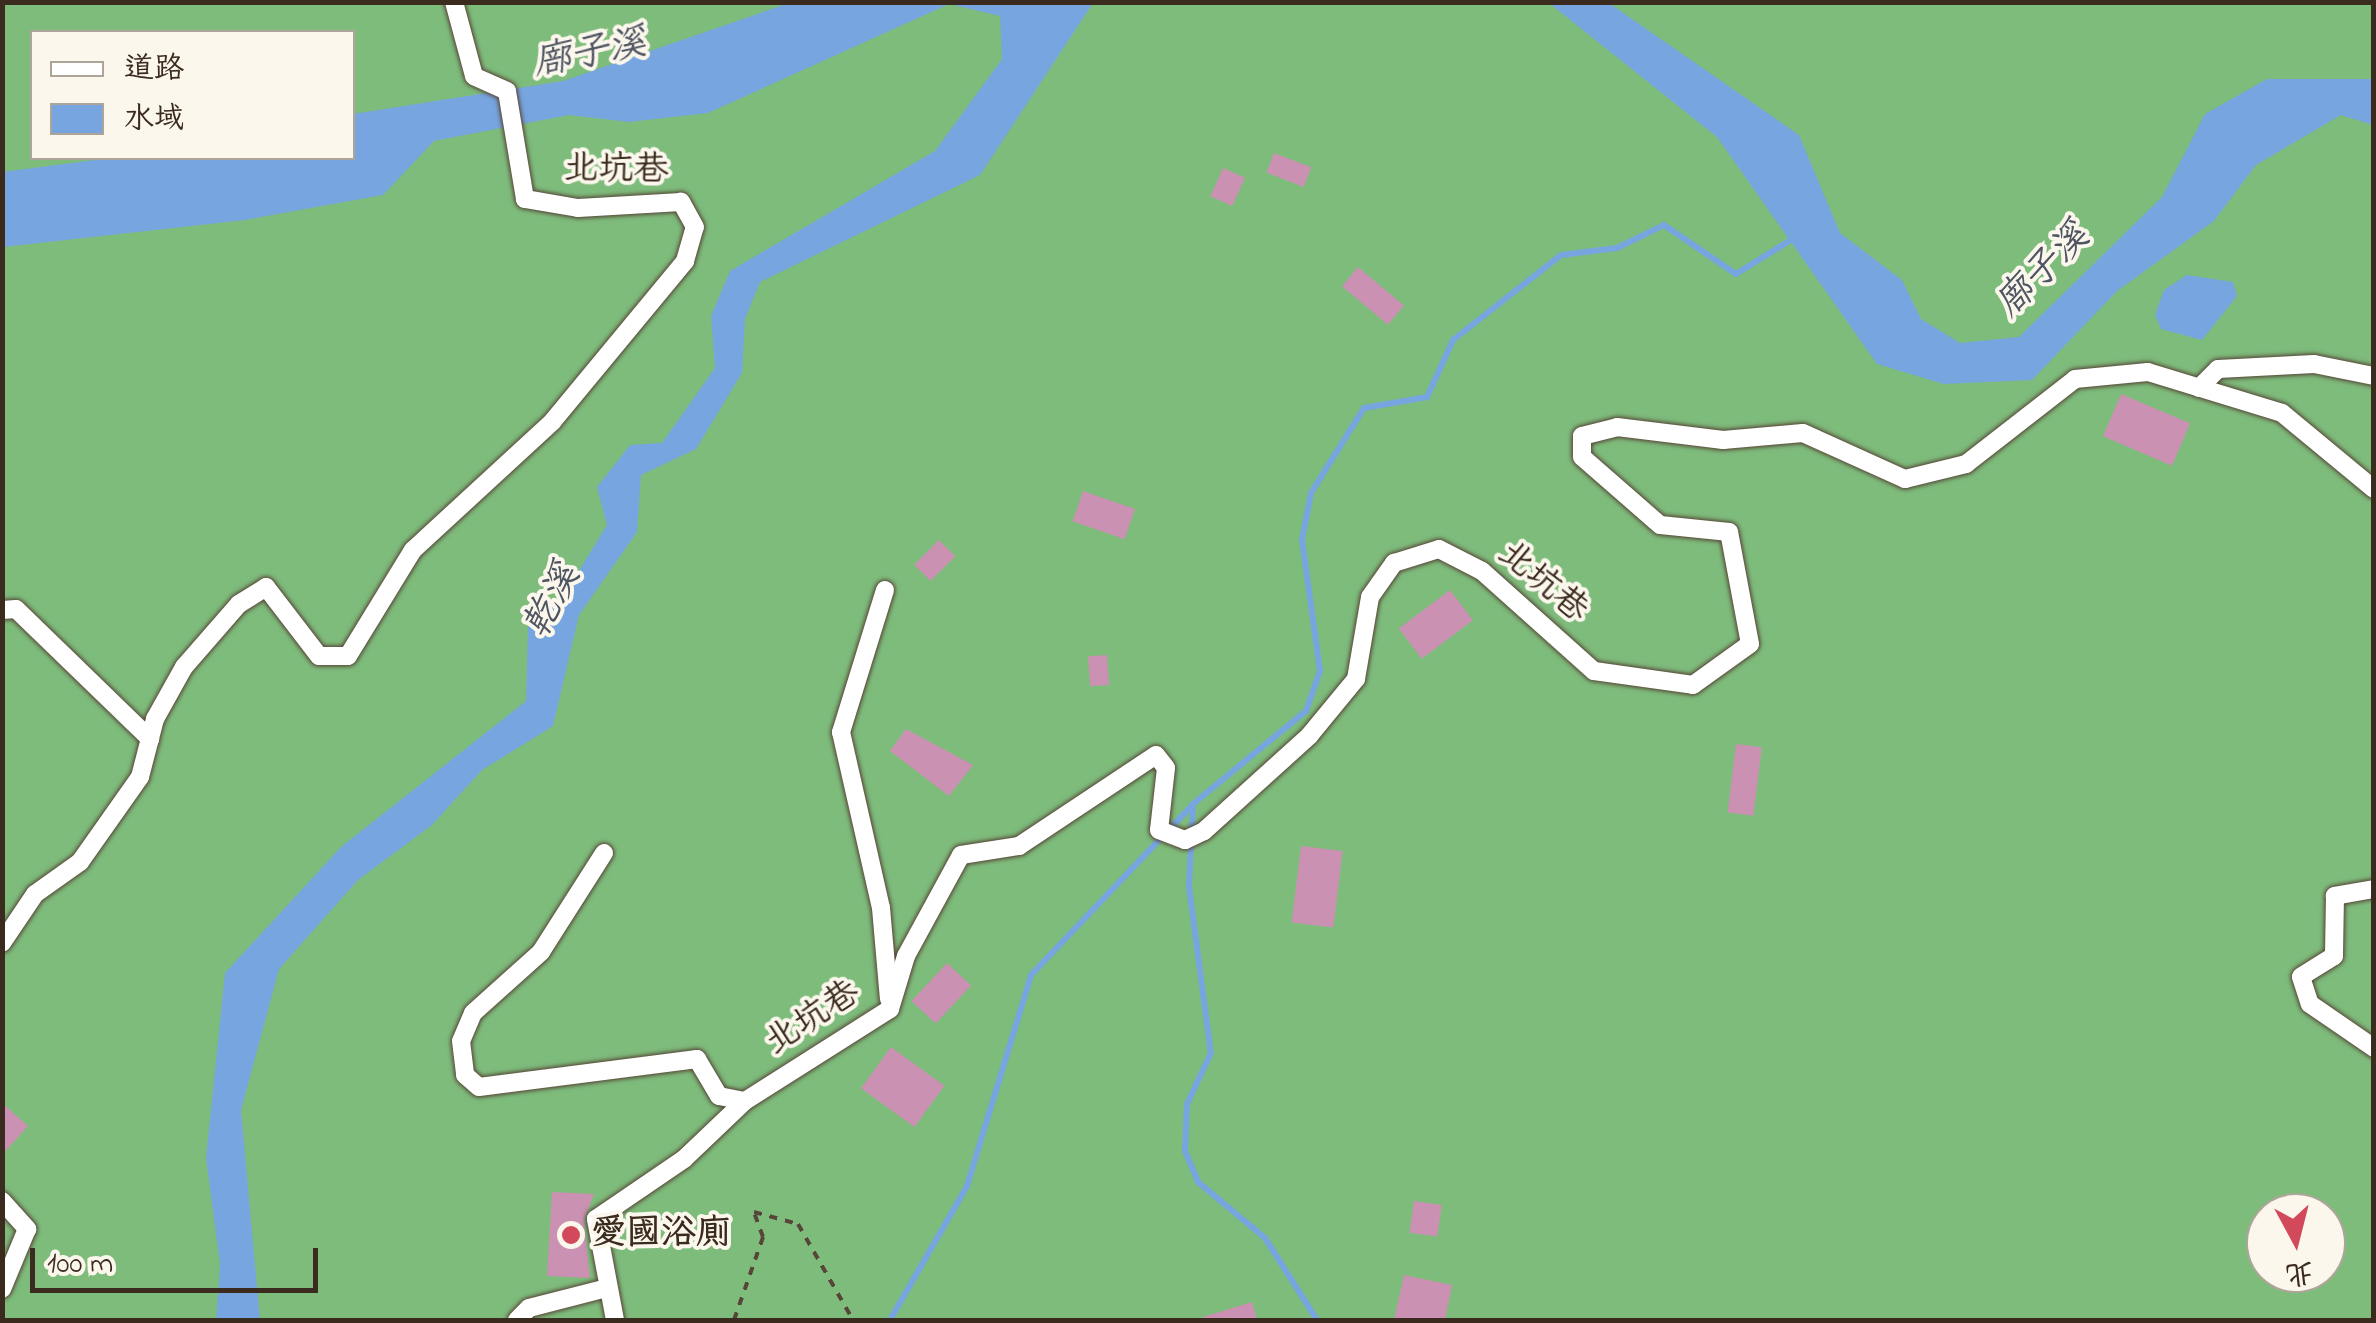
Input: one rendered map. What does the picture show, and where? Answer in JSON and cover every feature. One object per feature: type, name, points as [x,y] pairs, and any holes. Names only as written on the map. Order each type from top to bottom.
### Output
[{"type":"street","name":"北坑巷","points":[[2,943],[35,894],[80,862],[140,777],[150,738],[184,666],[266,586],[319,656],[348,656],[413,550],[552,422],[672,286],[695,227],[681,202],[578,208],[525,199],[507,91],[474,76],[454,2]]},
{"type":"street","points":[[2198,388],[2218,370],[2314,364],[2374,376]]},
{"type":"street","name":"北坑巷","points":[[615,1320],[596,1220],[684,1159],[745,1101],[890,1009],[906,956],[961,854],[1019,846],[1156,755],[1166,768],[1159,830],[1178,838],[1204,830],[1308,736],[1356,679],[1370,597],[1394,563],[1439,549],[1482,571],[1594,672],[1693,685],[1750,644],[1729,532],[1660,524],[1582,457],[1582,436],[1617,427],[1723,440],[1803,433],[1905,479],[1966,464],[2075,379],[2148,372],[2282,412],[2374,489]]},
{"type":"street","points":[[885,590],[841,732],[881,908],[890,1009]]},
{"type":"street","points":[[2,610],[16,609],[150,738]]},
{"type":"street","points":[[604,853],[540,952],[473,1013],[461,1040],[465,1075],[479,1087],[698,1059],[719,1096],[745,1101]]},
{"type":"street","points":[[2374,889],[2335,896],[2334,956],[2301,978],[2310,1004],[2374,1048]]},
{"type":"street","points":[[2,1202],[27,1229],[2,1290]]},
{"type":"street","points":[[517,1320],[529,1308],[607,1288]]},
{"type":"path","points":[[734,1320],[763,1238],[754,1212],[798,1224],[852,1320]]},
{"type":"green space","points":[[3,3],[2373,3],[2373,1320],[3,1320]]},
{"type":"water","name":"乾溪","points":[[789,3],[1093,3],[980,175],[760,282],[745,319],[742,373],[696,449],[641,475],[637,532],[579,615],[553,726],[482,770],[432,825],[358,880],[279,969],[241,1110],[260,1320],[216,1320],[220,1264],[206,1158],[225,973],[341,847],[526,701],[528,626],[569,587],[607,525],[597,487],[630,445],[662,443],[715,368],[711,316],[730,271],[935,151],[1002,59],[1000,16],[949,4],[708,113],[629,122],[569,115],[434,141],[383,195],[245,220],[3,247],[2,172],[95,160],[355,160],[355,114],[563,81]]},
{"type":"water","points":[[1549,3],[1609,3],[1799,135],[1840,233],[1902,280],[1921,319],[1960,343],[2019,337],[2162,197],[2205,114],[2267,79],[2373,79],[2373,125],[2341,115],[2256,165],[2214,221],[2117,291],[2032,380],[1944,384],[1877,364],[1717,137]]},
{"type":"water","points":[[2187,275],[2233,282],[2237,296],[2202,340],[2161,329],[2155,315],[2164,290]]},
{"type":"building","points":[[1274,153],[1311,167],[1304,187],[1266,173]]},
{"type":"building","points":[[1223,168],[1245,178],[1232,206],[1210,196]]},
{"type":"building","points":[[1358,267],[1404,306],[1388,325],[1342,286]]},
{"type":"building","points":[[2121,394],[2190,423],[2172,466],[2103,436]]},
{"type":"building","points":[[1083,491],[1135,509],[1125,539],[1073,521]]},
{"type":"building","points":[[939,540],[955,556],[931,581],[914,565]]},
{"type":"building","points":[[1450,590],[1473,620],[1422,659],[1399,629]]},
{"type":"building","points":[[1107,655],[1109,685],[1090,686],[1088,656]]},
{"type":"building","points":[[906,729],[973,765],[949,796],[890,751]]},
{"type":"building","points":[[1736,744],[1762,747],[1753,816],[1728,812]]},
{"type":"building","points":[[1301,846],[1343,851],[1333,928],[1292,922]]},
{"type":"building","points":[[947,963],[971,986],[936,1024],[912,1001]]},
{"type":"building","points":[[891,1047],[944,1086],[914,1127],[861,1088]]},
{"type":"building","points":[[2,1103],[28,1126],[2,1155]]},
{"type":"building","name":"愛國浴廁","points":[[552,1192],[594,1194],[584,1220],[590,1278],[547,1276]]},
{"type":"building","points":[[1414,1201],[1442,1205],[1437,1237],[1410,1233]]},
{"type":"building","points":[[1404,1275],[1452,1285],[1445,1320],[1394,1320]]},
{"type":"building","points":[[1252,1302],[1257,1320],[1204,1320],[1203,1317]]},
{"type":"waterway","points":[[890,1320],[967,1186],[1031,975],[1193,804],[1306,711],[1320,671],[1302,540],[1311,493],[1364,408],[1427,397],[1453,340],[1561,255],[1617,248],[1664,225],[1736,274],[1797,236]]},
{"type":"waterway","points":[[1193,804],[1189,887],[1211,1053],[1187,1104],[1185,1151],[1198,1182],[1265,1238],[1317,1320]]},
{"type":"place","name":"愛國浴廁","points":[[571,1235]]},
{"type":"water label","name":"廍子溪","points":[[590,55]]},
{"type":"water label","name":"廍子溪","points":[[2044,272]]}]
